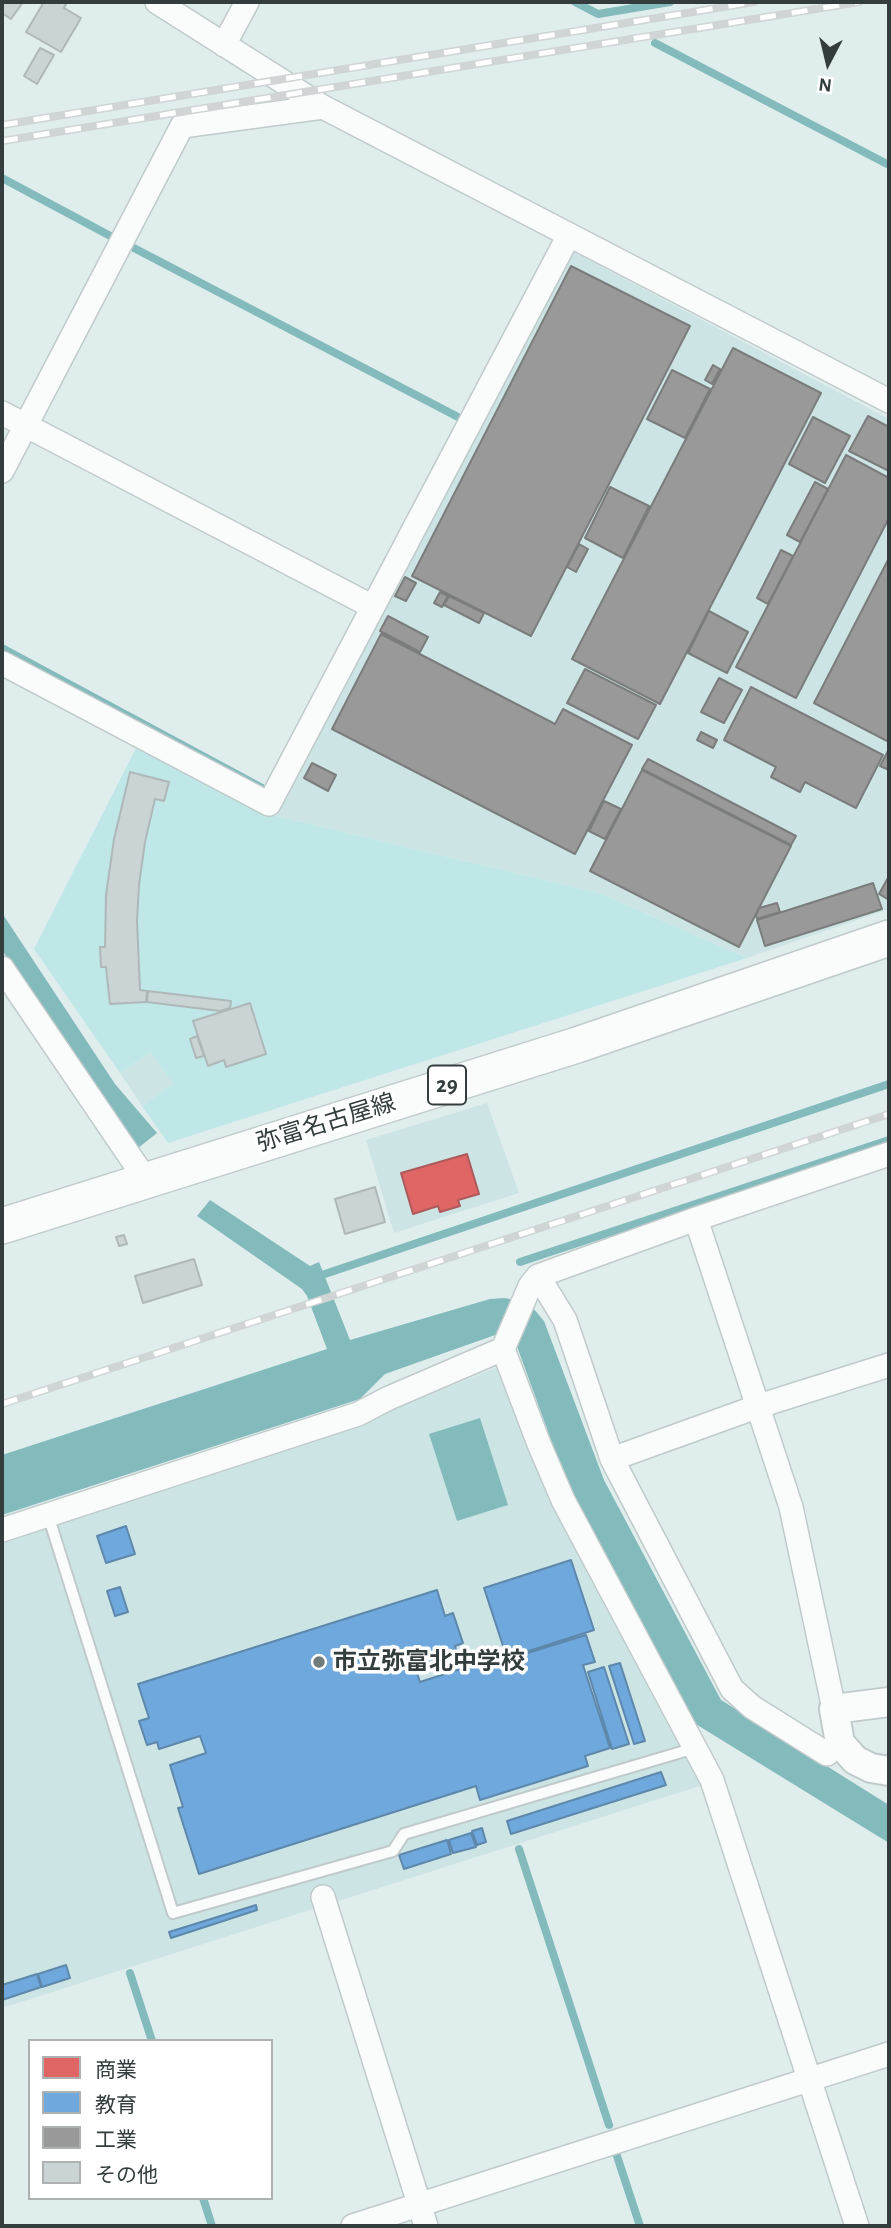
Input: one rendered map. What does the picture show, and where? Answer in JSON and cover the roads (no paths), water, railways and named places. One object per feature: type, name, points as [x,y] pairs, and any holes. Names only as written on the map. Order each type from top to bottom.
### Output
[{"type":"main road","name":"弥富名古屋線","points":[[2,1226],[552,1053],[889,938]]},
{"type":"street","points":[[157,2],[323,107],[889,401]]},
{"type":"street","points":[[224,45],[247,2]]},
{"type":"street","points":[[2,471],[182,126],[323,107]]},
{"type":"street","points":[[2,663],[269,804],[569,235]]},
{"type":"street","points":[[2,413],[373,607]]},
{"type":"street","points":[[2,968],[146,1180]]},
{"type":"street","points":[[2,1530],[358,1414],[504,1346],[533,1285],[696,1219],[889,1154]]},
{"type":"street","points":[[696,1219],[791,1507],[840,1743],[855,1760],[871,1768],[889,1771]]},
{"type":"street","points":[[533,1285],[565,1320],[612,1460],[732,1689],[752,1707],[827,1754],[840,1743]]},
{"type":"street","points":[[504,1346],[562,1500],[712,1780],[857,2226]]},
{"type":"street","points":[[612,1460],[759,1406],[889,1365]]},
{"type":"street","points":[[834,1709],[889,1702]]},
{"type":"street","points":[[323,1896],[422,2216]]},
{"type":"street","points":[[353,2226],[422,2216],[889,2054]]},
{"type":"lane","points":[[48,1515],[173,1913],[393,1851],[404,1833],[695,1748]]},
{"type":"lane","points":[[315,1872],[323,1896]]},
{"type":"waterway","points":[[575,2],[598,14],[670,2]]},
{"type":"waterway","points":[[655,43],[889,165]]},
{"type":"waterway","points":[[2,178],[116,239]]},
{"type":"waterway","points":[[130,246],[458,417]]},
{"type":"waterway","points":[[2,648],[264,789]]},
{"type":"waterway","points":[[316,1277],[889,1084]]},
{"type":"waterway","points":[[520,1262],[889,1140]]},
{"type":"waterway","points":[[519,1849],[609,2125]]},
{"type":"waterway","points":[[130,1973],[151,2039]]},
{"type":"waterway","points":[[617,2156],[640,2226]]},
{"type":"waterway","points":[[204,2200],[212,2226]]},
{"type":"railway","points":[[2,125],[754,2]]},
{"type":"railway","points":[[2,141],[859,2]]},
{"type":"railway","points":[[2,1404],[889,1114]]},
{"type":"place","name":"市立弥富北中学校","points":[[319,1662]]}]
